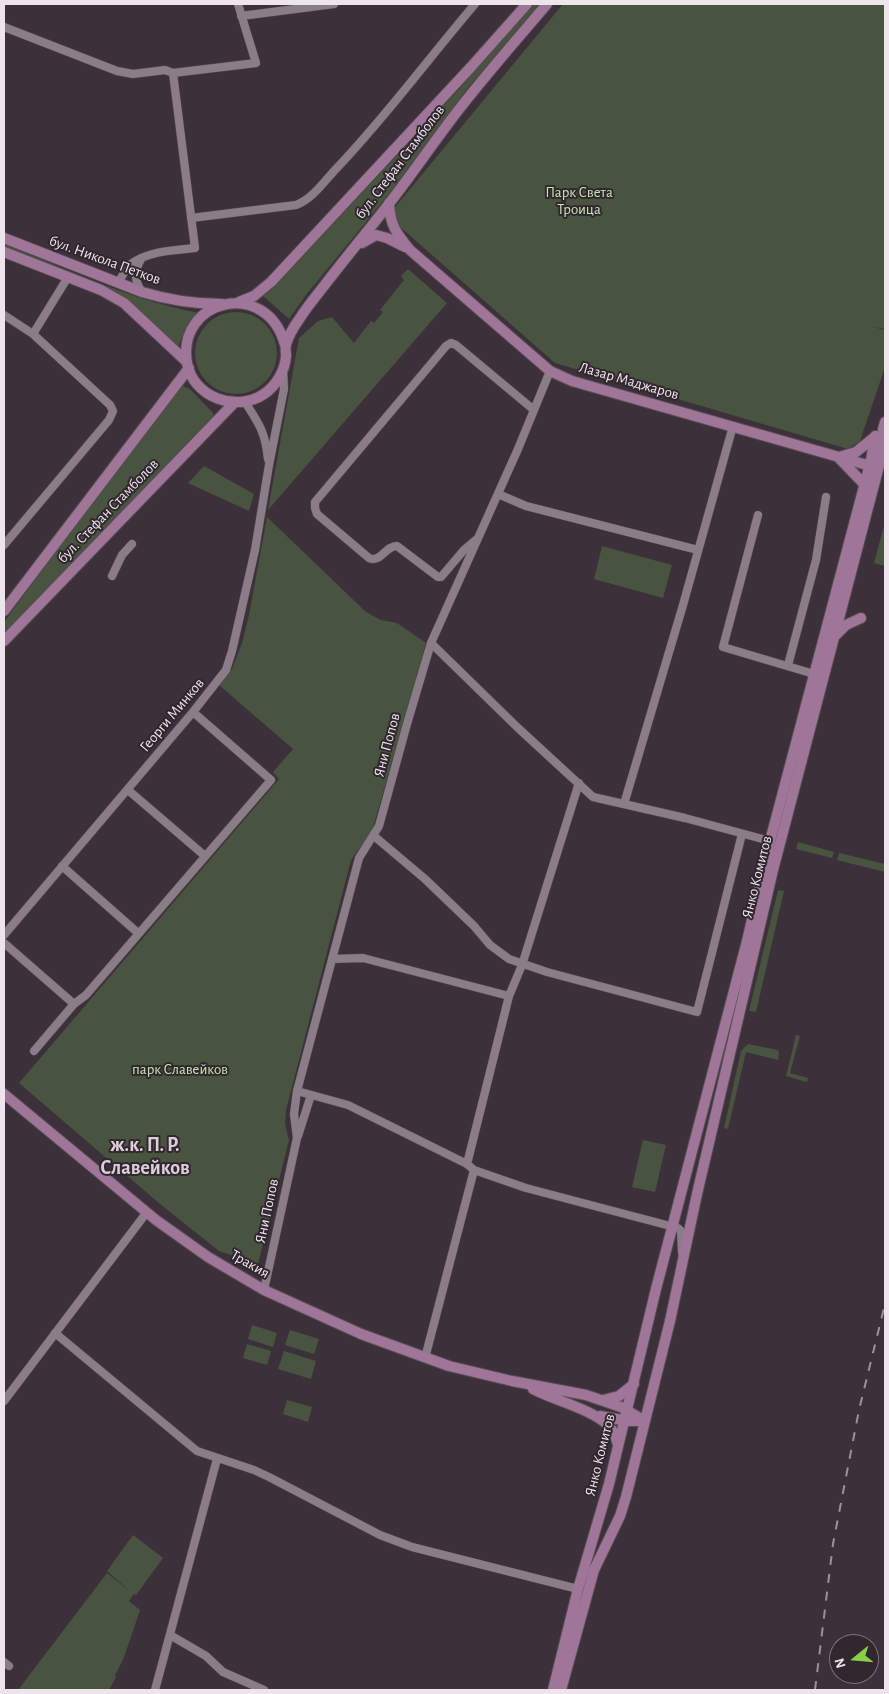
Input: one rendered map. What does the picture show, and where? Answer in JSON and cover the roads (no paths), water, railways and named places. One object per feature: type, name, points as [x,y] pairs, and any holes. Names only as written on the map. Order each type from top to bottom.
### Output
[{"type":"main road","name":"бул. Стефан Стамболов","points":[[232,303],[254,296],[271,282],[471,67],[526,4]]},
{"type":"main road","name":"бул. Стефан Стамболов","points":[[285,345],[299,319],[461,107],[547,4]]},
{"type":"main road","name":"Лазар Маджаров","points":[[389,203],[392,224],[410,250],[550,372],[572,381],[874,468]]},
{"type":"main road","name":"Лазар Маджаров","points":[[353,249],[366,239],[376,235],[387,238],[410,250]]},
{"type":"main road","name":"бул. Никола Петков","points":[[4,238],[142,292],[200,304],[232,303]]},
{"type":"main road","name":"бул. Никола Петков","points":[[4,252],[101,290],[124,303],[188,365]]},
{"type":"main road","points":[[232,303],[256,307],[272,319],[278,327],[285,345],[286,357],[279,379],[255,399],[234,403],[222,401],[211,396],[201,388],[194,379],[188,365],[186,350],[192,329],[207,312],[232,303]]},
{"type":"main road","name":"бул. Стефан Стамболов","points":[[4,611],[188,365]]},
{"type":"main road","name":"бул. Стефан Стамболов","points":[[4,641],[234,403]]},
{"type":"main road","points":[[864,484],[838,458],[856,452],[875,436],[884,425]]},
{"type":"main road","points":[[874,468],[885,437],[884,425]]},
{"type":"main road","points":[[874,468],[875,436]]},
{"type":"main road","name":"Янко Комитов","points":[[561,1690],[594,1570],[623,1507],[675,1298],[773,870],[836,636],[837,612],[864,484],[874,468]]},
{"type":"main road","name":"Янко Комитов","points":[[553,1690],[578,1589],[609,1484],[656,1289],[747,940],[770,841],[814,674],[837,612],[869,505],[874,468]]},
{"type":"main road","points":[[836,636],[846,625],[861,618]]},
{"type":"main road","name":"Тракия","points":[[4,1094],[147,1212],[208,1257],[264,1290],[325,1319],[425,1358],[449,1366],[523,1384],[570,1391],[603,1400],[627,1410],[645,1421]]},
{"type":"main road","points":[[656,1289],[661,1298],[669,1300],[675,1298]]},
{"type":"main road","points":[[603,1400],[619,1396],[634,1383]]},
{"type":"main road","name":"Тракия","points":[[523,1384],[587,1413]]},
{"type":"main road","points":[[587,1413],[624,1421],[645,1421]]},
{"type":"main road","points":[[587,1413],[607,1424],[615,1435],[618,1446]]},
{"type":"street","points":[[4,27],[118,71],[133,74],[256,64],[238,4]]},
{"type":"street","points":[[242,16],[334,4]]},
{"type":"street","points":[[191,218],[296,205],[307,200],[371,131],[475,4]]},
{"type":"street","points":[[118,283],[132,263],[148,255],[195,248],[173,72]]},
{"type":"street","points":[[140,259],[135,280],[142,292]]},
{"type":"street","points":[[33,334],[68,277]]},
{"type":"street","points":[[4,315],[33,334],[110,406],[113,411],[109,420],[4,545]]},
{"type":"street","points":[[479,537],[464,550],[442,577],[438,578],[397,546],[391,547],[378,559],[373,560],[369,558],[317,514],[315,502],[450,343],[456,345],[534,410]]},
{"type":"street","name":"Георги Минков","points":[[4,935],[128,790],[226,670],[255,550],[284,389],[283,369]]},
{"type":"street","name":"Яни Попов","points":[[297,1138],[294,1114],[297,1091],[359,858],[379,826],[431,643],[550,372]]},
{"type":"street","name":"Георги Минков","points":[[245,402],[266,440],[269,466]]},
{"type":"street","points":[[624,804],[733,426]]},
{"type":"street","points":[[498,494],[526,506],[698,550]]},
{"type":"street","points":[[788,665],[816,560],[826,498]]},
{"type":"street","points":[[758,515],[723,647],[814,674]]},
{"type":"street","points":[[112,576],[122,555],[132,544]]},
{"type":"street","points":[[431,643],[517,727],[593,797],[770,841]]},
{"type":"street","points":[[34,1051],[74,1004],[86,995],[271,780],[193,712]]},
{"type":"street","points":[[467,1164],[509,996],[522,965],[578,783]]},
{"type":"street","points":[[128,790],[205,856]]},
{"type":"street","points":[[374,836],[425,879],[474,926],[490,945],[509,959],[522,965],[697,1012],[742,834]]},
{"type":"street","points":[[62,866],[138,933]]},
{"type":"street","points":[[4,943],[74,1004]]},
{"type":"street","points":[[332,959],[363,958],[509,996]]},
{"type":"street","points":[[297,1091],[348,1105],[467,1164],[474,1170],[526,1188],[672,1227]]},
{"type":"street","name":"Яни Попов","points":[[264,1290],[297,1138],[302,1128],[311,1095]]},
{"type":"street","points":[[425,1358],[474,1170]]},
{"type":"street","points":[[4,1401],[147,1212]]},
{"type":"street","name":"Янко Комитов","points":[[672,1227],[681,1231],[683,1258]]},
{"type":"street","points":[[55,1333],[197,1451],[254,1470],[380,1535],[412,1547],[578,1589]]},
{"type":"street","points":[[155,1690],[217,1459]]},
{"type":"street","points":[[170,1635],[206,1656],[223,1672],[264,1690]]},
{"type":"railway","points":[[815,1690],[833,1544],[859,1410],[885,1304]]},
{"type":"district","name":"ж.к. П. Р. Славейков","points":[[145,1156]]},
{"type":"park label","name":"Парк Света Троица","points":[[579,200]]},
{"type":"park label","name":"парк Славейков","points":[[180,1069]]}]
